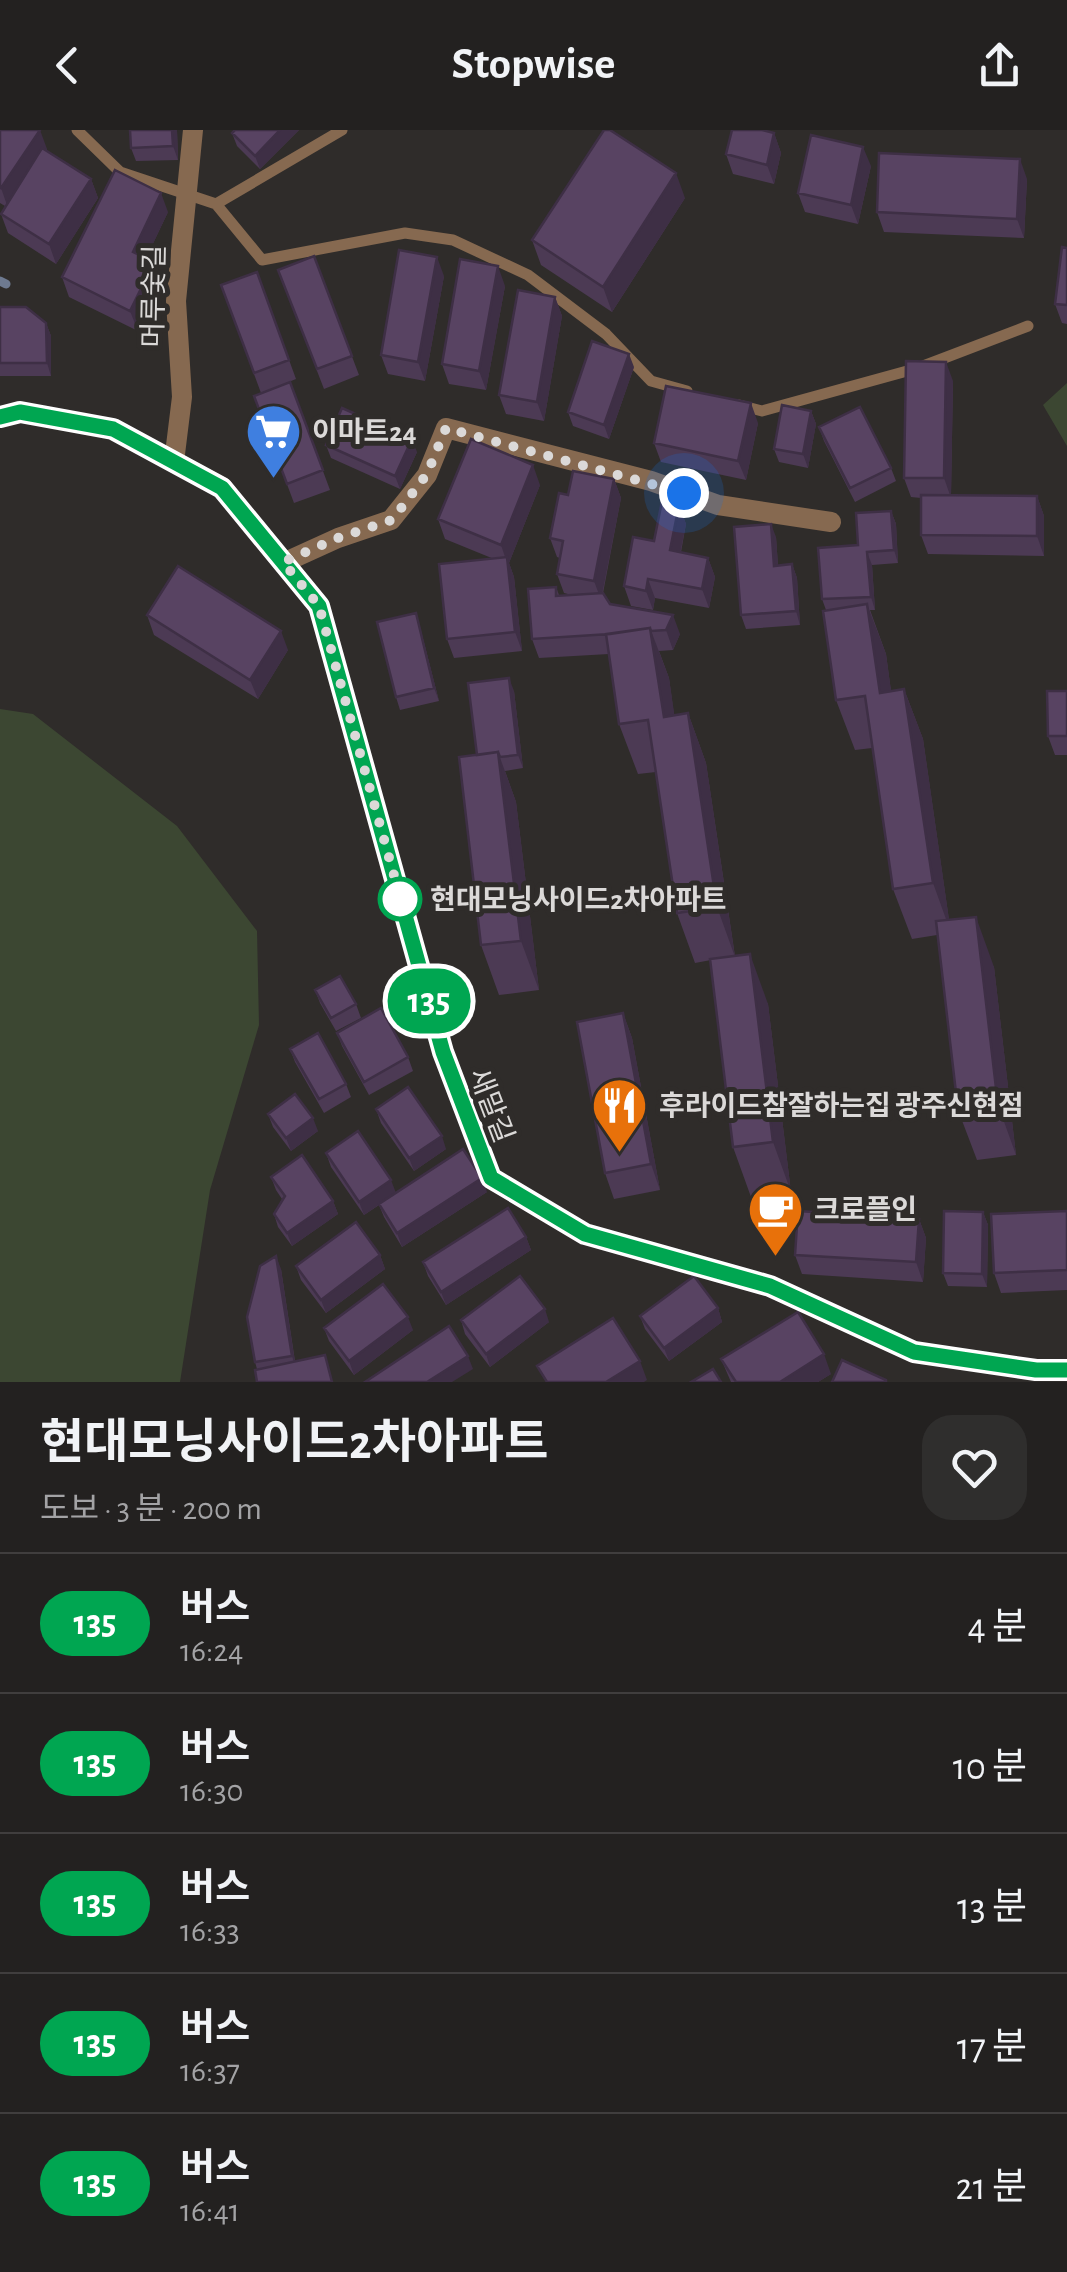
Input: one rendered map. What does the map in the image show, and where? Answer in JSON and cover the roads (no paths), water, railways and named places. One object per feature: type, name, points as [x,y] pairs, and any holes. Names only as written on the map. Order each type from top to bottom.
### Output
[{"type":"street","name":"머루숯길","points":[[174,462],[182,397],[176,301],[193,130]]},
{"type":"street","name":"새말길","points":[[0,417],[20,412],[113,429],[222,488],[319,606],[443,1052],[491,1178],[585,1234],[770,1286],[914,1352],[1036,1370],[1067,1370]]},
{"type":"street","points":[[283,562],[392,520],[427,474],[446,428],[651,482],[718,504],[831,522]]},
{"type":"lane","points":[[77,130],[120,172],[216,204],[262,260],[405,233],[453,240],[528,275],[606,334],[651,381],[706,396]]},
{"type":"lane","points":[[216,204],[342,130]]},
{"type":"lane","points":[[725,401],[762,411],[918,368],[1028,326]]},
{"type":"waterway","points":[[0,281],[6,284]]},
{"type":"place","name":"이마트24","points":[[273,480]]},
{"type":"place","name":"현대모닝사이드2차아파트","points":[[400,899]]},
{"type":"place","name":"후라이드참잘하는집 광주신현점","points":[[620,1154]]},
{"type":"place","name":"크로플인","points":[[775,1258]]}]
